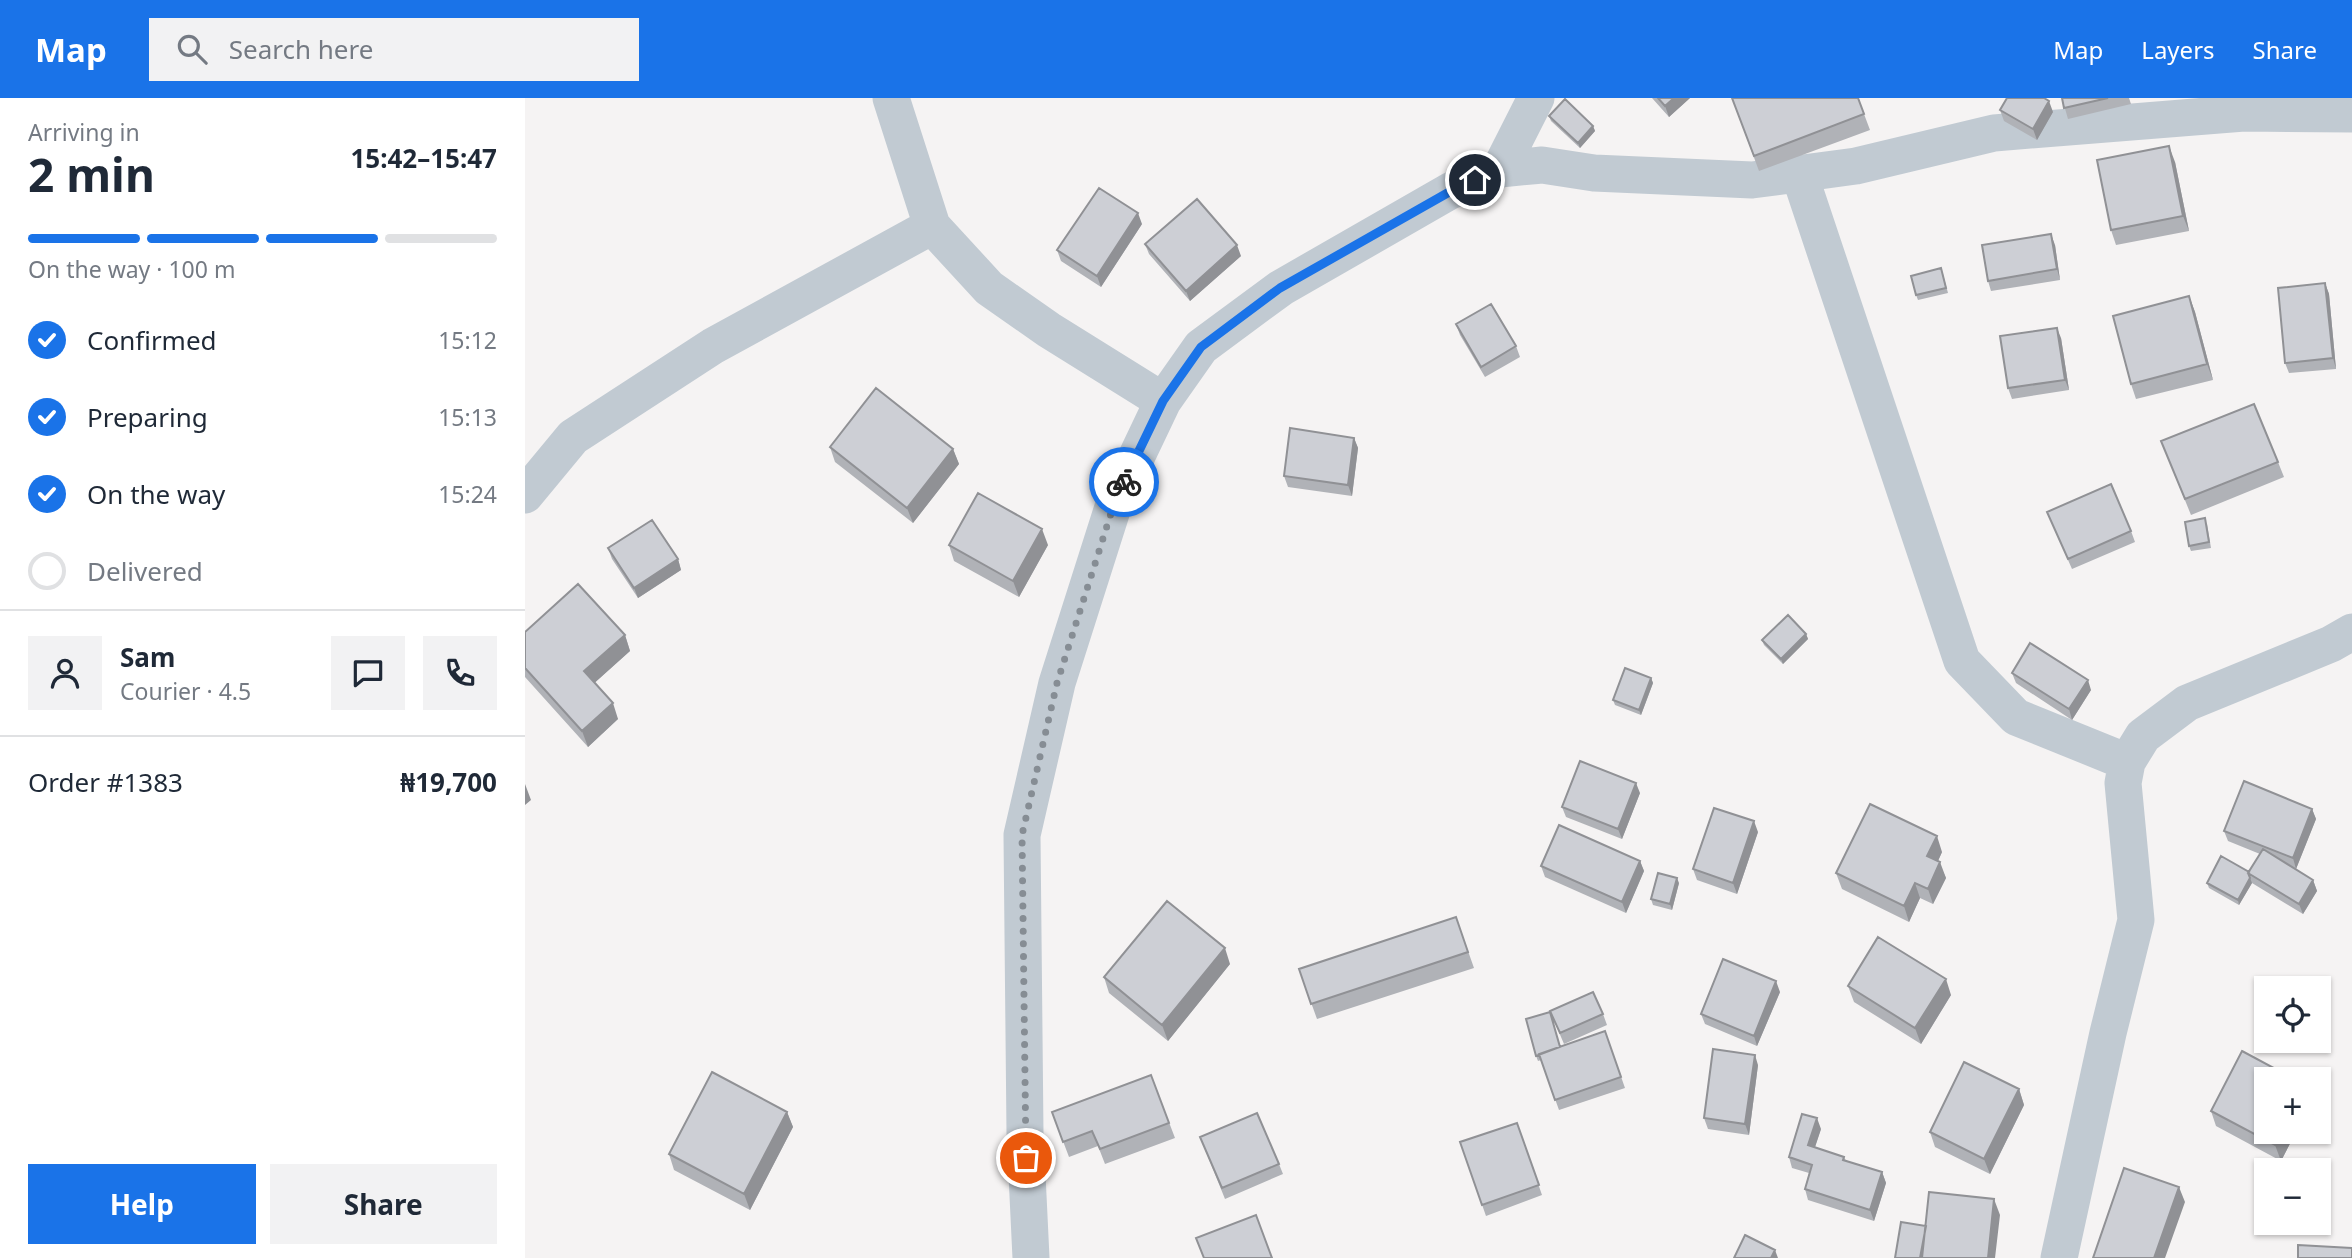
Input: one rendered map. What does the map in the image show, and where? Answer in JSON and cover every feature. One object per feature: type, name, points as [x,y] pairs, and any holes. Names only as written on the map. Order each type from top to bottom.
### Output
[{"type":"street","points":[[891,98],[932,226],[989,288],[1049,330],[1163,401]]},
{"type":"street","points":[[1500,170],[1536,98]]},
{"type":"street","points":[[1031,1258],[1025,1133],[1022,835],[1057,683],[1114,504],[1163,401],[1201,347],[1280,288],[1451,191],[1500,170],[1542,165],[1594,173],[1752,180],[1856,166],[1994,132],[2244,113],[2352,114]]},
{"type":"street","points":[[1799,173],[1962,661],[2016,717],[2127,762]]},
{"type":"street","points":[[525,495],[573,437],[713,346],[932,226]]},
{"type":"street","points":[[2059,1258],[2108,1033],[2136,920],[2123,783],[2127,762],[2143,736],[2187,703],[2331,644],[2352,632]]},
{"type":"building","points":[[1658,98],[1674,98],[1665,106]]},
{"type":"building","points":[[1732,98],[1858,98],[1864,114],[1754,156]]},
{"type":"building","points":[[2007,98],[2044,98],[2049,101],[2033,129],[2000,110]]},
{"type":"building","points":[[2062,98],[2108,98],[2064,108]]},
{"type":"building","points":[[1565,99],[1593,126],[1578,143],[1549,116]]},
{"type":"building","points":[[2169,146],[2183,216],[2111,230],[2097,160]]},
{"type":"building","points":[[1099,188],[1138,213],[1097,276],[1057,250]]},
{"type":"building","points":[[1197,199],[1237,245],[1186,291],[1145,244]]},
{"type":"building","points":[[2051,234],[2057,269],[1988,281],[1982,245]]},
{"type":"building","points":[[1941,268],[1946,288],[1916,295],[1911,276]]},
{"type":"building","points":[[2325,283],[2333,358],[2285,363],[2278,288]]},
{"type":"building","points":[[2189,296],[2207,364],[2131,384],[2113,316]]},
{"type":"building","points":[[1491,304],[1516,346],[1481,367],[1456,324]]},
{"type":"building","points":[[2057,328],[2065,380],[2008,388],[2000,336]]},
{"type":"building","points":[[876,388],[953,449],[907,508],[830,447]]},
{"type":"building","points":[[2254,404],[2278,462],[2185,499],[2161,441]]},
{"type":"building","points":[[1290,428],[1354,438],[1348,485],[1284,476]]},
{"type":"building","points":[[2111,484],[2131,531],[2068,559],[2047,512]]},
{"type":"building","points":[[978,493],[1042,529],[1013,581],[949,545]]},
{"type":"building","points":[[2205,518],[2209,542],[2189,546],[2185,522]]},
{"type":"building","points":[[652,520],[678,559],[634,588],[608,548]]},
{"type":"building","points":[[578,584],[625,635],[584,671],[613,703],[582,731],[525,668],[525,632]]},
{"type":"building","points":[[1788,615],[1806,634],[1781,659],[1762,640]]},
{"type":"building","points":[[2030,643],[2088,680],[2069,709],[2012,673]]},
{"type":"building","points":[[1625,668],[1651,678],[1639,710],[1613,700]]},
{"type":"building","points":[[1580,761],[1636,783],[1618,829],[1562,807]]},
{"type":"building","points":[[2244,781],[2312,809],[2293,858],[2224,831]]},
{"type":"building","points":[[1870,804],[1937,836],[1927,856],[1940,862],[1928,889],[1915,883],[1904,906],[1836,873]]},
{"type":"building","points":[[1714,808],[1754,821],[1733,883],[1693,869]]},
{"type":"building","points":[[1559,825],[1640,861],[1622,902],[1541,866]]},
{"type":"building","points":[[2263,849],[2313,880],[2299,904],[2248,873]]},
{"type":"building","points":[[2221,856],[2249,872],[2250,878],[2238,900],[2207,883]]},
{"type":"building","points":[[1658,873],[1677,878],[1670,904],[1651,899]]},
{"type":"building","points":[[1167,901],[1225,948],[1162,1025],[1104,977]]},
{"type":"building","points":[[1456,917],[1468,952],[1311,1004],[1299,969]]},
{"type":"building","points":[[1878,937],[1946,979],[1915,1028],[1848,986]]},
{"type":"building","points":[[1723,959],[1776,981],[1754,1036],[1701,1014]]},
{"type":"building","points":[[1593,992],[1603,1014],[1560,1033],[1550,1011]]},
{"type":"building","points":[[1550,1012],[1560,1047],[1536,1056],[1526,1019]]},
{"type":"building","points":[[1605,1031],[1621,1077],[1555,1100],[1539,1054]]},
{"type":"building","points":[[1713,1049],[1755,1055],[1745,1124],[1704,1118]]},
{"type":"building","points":[[2242,1051],[2272,1067],[2254,1067],[2254,1134],[2211,1111]]},
{"type":"building","points":[[1964,1062],[2019,1089],[1984,1159],[1930,1132]]},
{"type":"building","points":[[712,1072],[787,1112],[744,1194],[669,1154]]},
{"type":"building","points":[[1151,1075],[1169,1123],[1100,1149],[1092,1131],[1063,1142],[1052,1112]]},
{"type":"building","points":[[1257,1113],[1279,1164],[1222,1188],[1200,1137]]},
{"type":"building","points":[[1802,1114],[1817,1118],[1808,1145],[1882,1172],[1870,1210],[1805,1189],[1812,1165],[1789,1157]]},
{"type":"building","points":[[1517,1123],[1539,1185],[1482,1205],[1460,1142]]},
{"type":"building","points":[[2124,1168],[2179,1187],[2154,1258],[2093,1258]]},
{"type":"building","points":[[1929,1192],[1994,1199],[1988,1258],[1922,1258]]},
{"type":"building","points":[[1256,1215],[1272,1258],[1204,1258],[1196,1238]]},
{"type":"building","points":[[1901,1222],[1926,1226],[1920,1258],[1895,1258]]},
{"type":"building","points":[[1745,1235],[1775,1250],[1771,1258],[1734,1258]]},
{"type":"building","points":[[2298,1245],[2352,1248],[2352,1258],[2298,1258]]},
{"type":"way so far","points":[[1026,1158],[1022,835],[1057,683],[1114,504],[1124,482]]},
{"type":"route","points":[[1124,482],[1163,401],[1201,347],[1280,288],[1475,180]]}]
